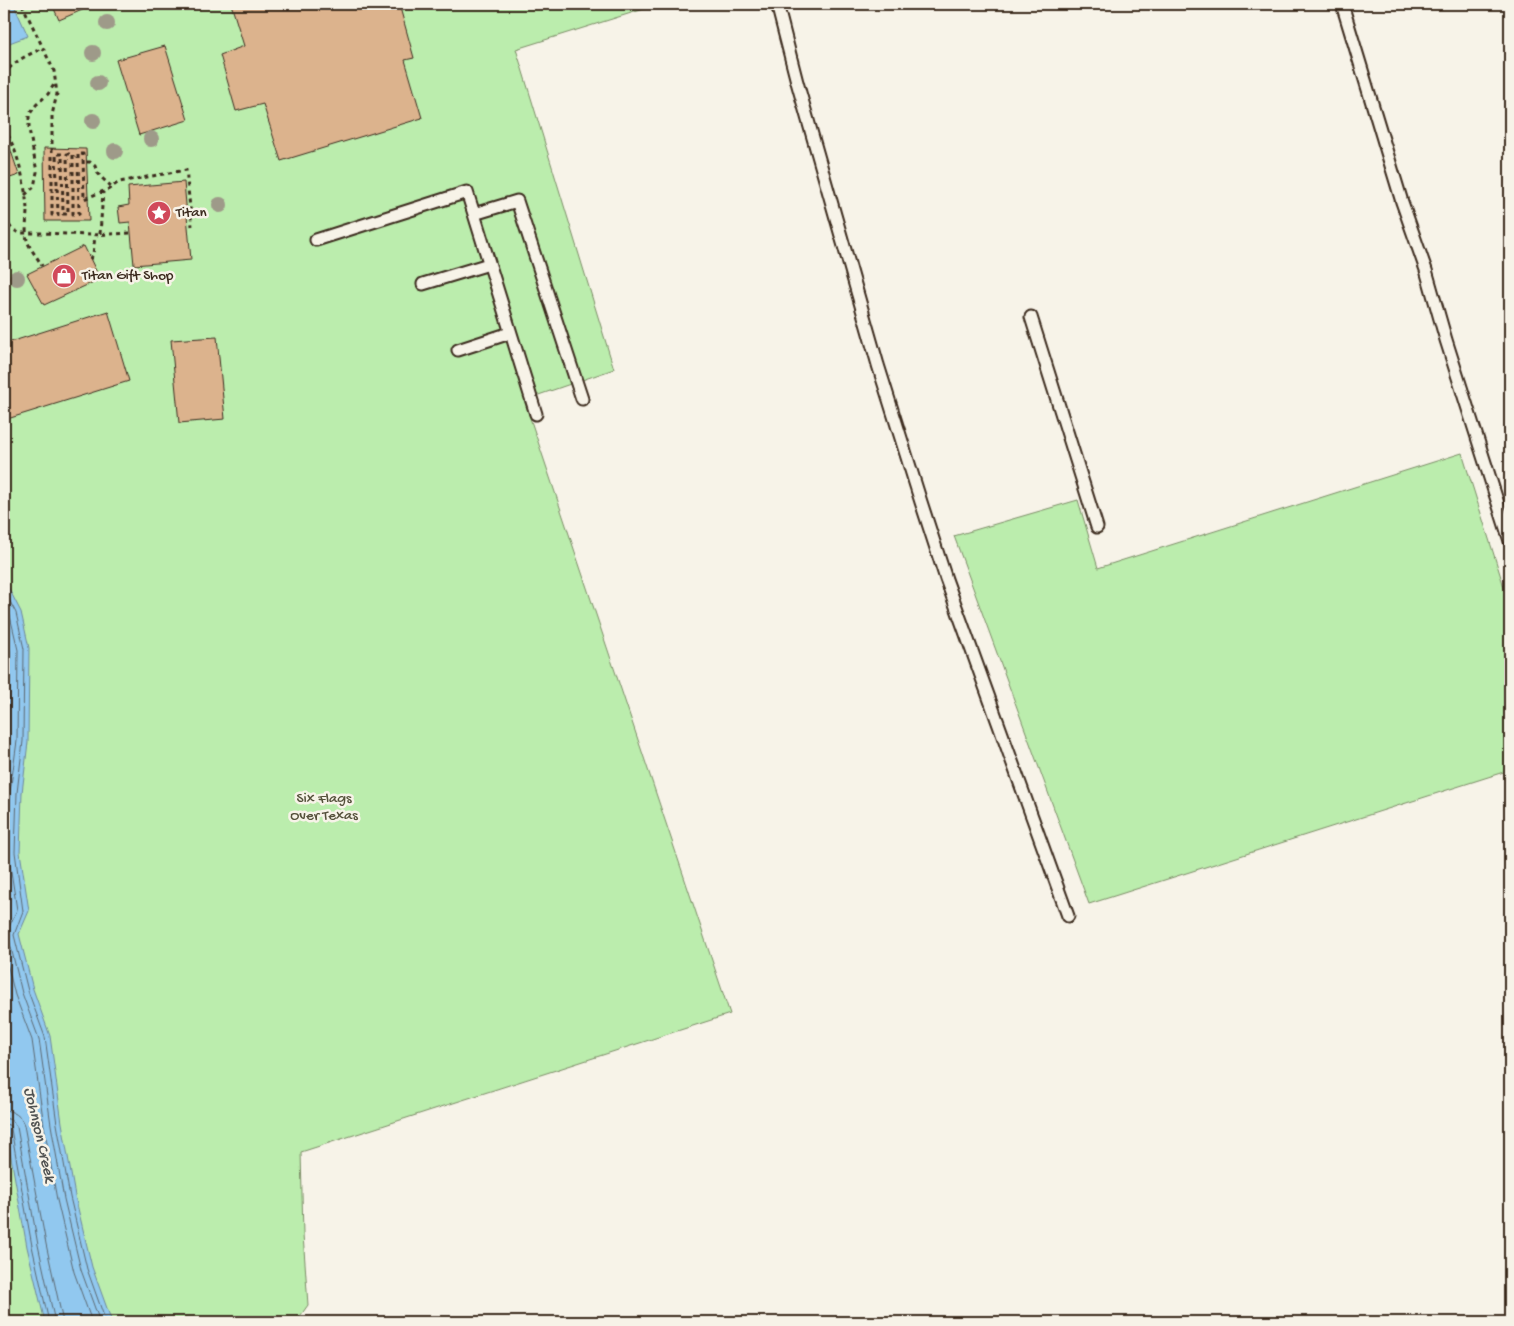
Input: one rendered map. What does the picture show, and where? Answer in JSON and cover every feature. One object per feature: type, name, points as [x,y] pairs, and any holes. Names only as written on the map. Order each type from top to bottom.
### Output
[{"type":"lane","points":[[777,4],[797,82],[878,365],[946,579],[1068,916]]},
{"type":"lane","points":[[1342,4],[1402,202],[1426,270],[1446,340],[1510,541]]},
{"type":"lane","points":[[316,240],[467,192],[536,414]]},
{"type":"lane","points":[[474,214],[517,201],[582,399]]},
{"type":"lane","points":[[423,284],[489,264]]},
{"type":"lane","points":[[1032,317],[1097,526]]},
{"type":"lane","points":[[458,350],[510,333]]},
{"type":"path","points":[[22,4],[54,71],[57,94],[52,115],[52,215],[58,215],[56,154],[62,154],[63,214],[68,214],[67,154],[73,154],[74,214],[79,214],[78,154],[83,154],[84,199],[103,192],[119,182],[186,170],[192,226]]},
{"type":"path","points":[[57,4],[58,7],[66,4]]},
{"type":"path","points":[[4,76],[16,61],[43,48]]},
{"type":"path","points":[[25,196],[34,187],[37,172],[29,130],[30,115],[55,83]]},
{"type":"path","points":[[4,128],[19,166],[27,207],[27,242],[42,266]]},
{"type":"path","points":[[86,162],[90,162],[95,166],[97,172],[112,187]]},
{"type":"path","points":[[90,259],[93,256],[103,192]]},
{"type":"path","points":[[4,218],[12,230],[19,233],[97,235],[131,233]]},
{"type":"green space","name":"Six Flags Over Texas","points":[[4,4],[660,4],[516,49],[614,369],[524,400],[730,1014],[301,1152],[303,1235],[308,1305],[296,1322],[4,1322]]},
{"type":"green space","points":[[1462,453],[1510,606],[1510,770],[1089,904],[954,536],[1078,500],[1098,568]]},
{"type":"water","points":[[4,4],[14,5],[28,36],[4,45]]},
{"type":"water","name":"Johnson Creek","points":[[4,579],[21,612],[29,648],[28,742],[22,793],[20,852],[29,911],[19,934],[33,989],[50,1036],[62,1123],[75,1196],[92,1267],[112,1322],[45,1322],[27,1247],[4,1118]]},
{"type":"building","points":[[52,4],[96,4],[59,20]]},
{"type":"building","points":[[231,4],[399,4],[414,58],[405,60],[422,118],[281,161],[263,104],[236,111],[220,55],[244,46]]},
{"type":"building","points":[[165,46],[188,120],[139,135],[116,60]]},
{"type":"building","points":[[9,145],[19,175],[4,180],[4,147]]},
{"type":"building","points":[[44,148],[86,149],[89,221],[45,221]]},
{"type":"building","points":[[184,182],[191,260],[134,265],[130,222],[120,223],[118,207],[129,205],[128,187]]},
{"type":"building","name":"Titan Gift Shop","points":[[84,246],[100,279],[44,305],[27,274]]},
{"type":"building","points":[[108,311],[129,381],[4,420],[4,344]]},
{"type":"building","points":[[217,337],[225,419],[179,423],[171,340]]},
{"type":"place","name":"Titan","points":[[159,213]]},
{"type":"place","name":"Titan Gift Shop","points":[[64,276]]}]
